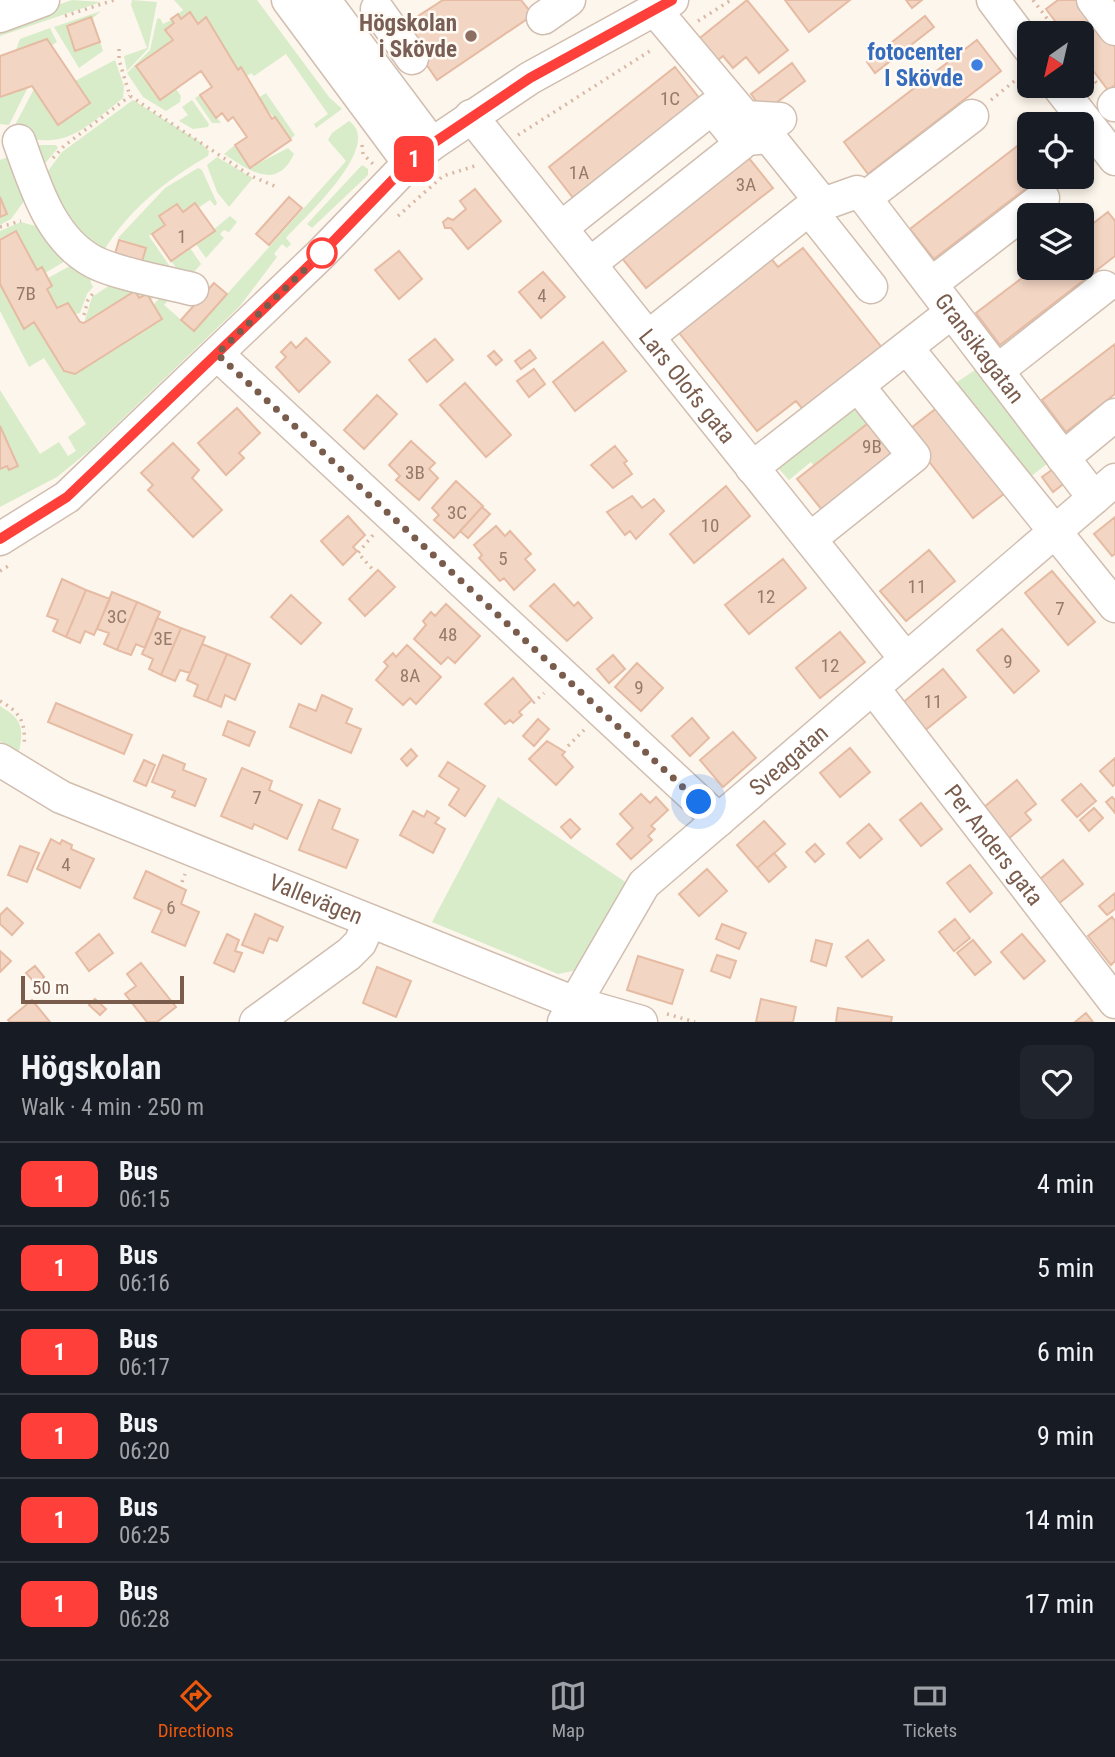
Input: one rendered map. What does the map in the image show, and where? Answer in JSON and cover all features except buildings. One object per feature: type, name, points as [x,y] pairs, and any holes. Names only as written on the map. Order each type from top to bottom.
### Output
[{"type":"street","points":[[0,16],[43,0]]},
{"type":"street","points":[[288,0],[421,153]]},
{"type":"street","points":[[324,0],[347,31],[421,153]]},
{"type":"street","points":[[543,18],[569,0]]},
{"type":"street","points":[[1093,0],[1115,29]]},
{"type":"street","points":[[1004,4],[1017,34]]},
{"type":"street","points":[[9,550],[217,354],[421,153],[471,116],[530,78],[663,5],[676,35],[745,117],[780,119]]},
{"type":"street","points":[[347,31],[381,6],[412,58]]},
{"type":"street","points":[[1067,98],[1115,159]]},
{"type":"street","points":[[561,228],[712,108],[738,140],[741,144],[590,264]]},
{"type":"street","name":"Lars Olofs gata","points":[[471,116],[905,658]]},
{"type":"street","points":[[648,337],[816,207],[848,192],[857,192],[865,198],[972,116]]},
{"type":"street","points":[[738,140],[769,137],[871,287]]},
{"type":"street","points":[[19,141],[37,189],[56,227],[74,249],[96,263],[192,289]]},
{"type":"street","name":"Gransikagatan","points":[[865,198],[1063,458],[1104,489]]},
{"type":"street","points":[[931,284],[1043,198]]},
{"type":"street","points":[[997,371],[1104,287]]},
{"type":"street","points":[[752,468],[952,312]]},
{"type":"street","points":[[907,348],[1115,606]]},
{"type":"street","points":[[217,354],[719,820]]},
{"type":"street","points":[[810,539],[914,456],[858,386]]},
{"type":"street","points":[[1063,458],[1115,415]]},
{"type":"street","name":"Sveagatan","points":[[570,1013],[644,884],[1104,489]]},
{"type":"street","name":"Per Anders gata","points":[[873,688],[1115,1002]]},
{"type":"street","name":"Vallevägen","points":[[0,760],[61,797],[370,921],[570,1013],[641,1022]]},
{"type":"street","points":[[258,1022],[349,954],[360,943],[370,921]]},
{"type":"path","points":[[392,222],[443,176],[478,166],[498,150],[731,0]]},
{"type":"path","points":[[1032,0],[1049,21]]},
{"type":"path","points":[[119,49],[119,60],[130,96],[251,176],[277,187]]},
{"type":"path","points":[[972,116],[1017,70]]},
{"type":"path","points":[[37,189],[48,163],[64,146],[130,96]]},
{"type":"path","points":[[374,571],[358,553],[375,533]]},
{"type":"path","points":[[0,571],[9,550]]},
{"type":"path","points":[[568,746],[586,728]]},
{"type":"green space","points":[[72,0],[101,2],[0,36],[0,25]]},
{"type":"green space","points":[[132,0],[157,2],[148,49],[127,71],[124,56],[147,48],[131,5]]},
{"type":"green space","points":[[174,0],[257,0],[329,97],[342,109],[316,128],[314,124],[328,114],[286,54],[254,76],[251,73],[247,76],[241,68],[238,70],[207,18],[198,24],[189,13],[181,19],[178,14],[183,10]]},
{"type":"green space","points":[[101,11],[93,18],[103,51],[79,68],[54,27]]},
{"type":"green space","points":[[160,18],[163,24],[171,20],[174,23],[166,30],[173,40],[160,100],[176,89],[181,96],[180,102],[166,111],[143,97],[127,73],[150,50],[157,19]]},
{"type":"green space","points":[[50,28],[57,42],[51,46],[46,40],[16,50],[20,39]]},
{"type":"green space","points":[[115,60],[124,86],[123,98],[99,118],[63,138],[50,140],[19,135],[15,125],[34,89],[58,124],[75,81]]},
{"type":"green space","points":[[28,87],[9,125],[0,124],[0,97]]},
{"type":"green space","points":[[266,93],[295,135],[291,139],[258,98]]},
{"type":"green space","points":[[200,95],[221,123],[212,123],[195,98]]},
{"type":"green space","points":[[133,100],[200,142],[209,151],[208,156],[163,186],[136,209],[103,252],[82,245],[45,175],[62,152]]},
{"type":"green space","points":[[192,100],[209,124],[208,127],[193,129],[179,121],[188,115],[182,107]]},
{"type":"green space","points":[[349,121],[357,132],[357,147],[349,164],[323,199],[286,238],[291,244],[287,248],[282,244],[274,254],[277,257],[240,306],[89,451],[57,477],[0,507],[0,390],[40,454],[59,442],[68,456],[76,451],[68,437],[86,424],[44,358],[29,367],[0,311],[0,284],[24,328],[34,322],[64,371],[75,374],[162,319],[153,305],[161,297],[177,290],[164,305],[194,331],[346,161],[328,140],[332,133]]},
{"type":"green space","points":[[30,145],[56,145],[58,148],[42,167]]},
{"type":"green space","points":[[235,145],[251,167],[288,148],[294,154],[280,172],[262,174],[224,154]]},
{"type":"green space","points":[[19,153],[30,193],[11,219],[0,225],[0,160]]},
{"type":"green space","points":[[217,157],[253,178],[229,207],[217,192],[207,165]]},
{"type":"green space","points":[[362,165],[368,169],[368,175],[312,228],[307,224]]},
{"type":"green space","points":[[198,168],[202,170],[217,203],[215,206],[210,200],[198,208],[195,204],[183,212],[176,204],[159,216],[165,225],[149,236],[173,271],[141,265],[146,248],[118,238],[165,188]]},
{"type":"green space","points":[[230,216],[237,222],[229,232],[224,230],[220,234],[224,238],[206,258],[196,244]]},
{"type":"green space","points":[[21,222],[50,230],[72,257],[45,273],[42,267],[37,270],[0,240],[0,231]]},
{"type":"green space","points":[[190,248],[201,264],[189,278],[183,277],[171,261]]},
{"type":"green space","points":[[81,260],[114,275],[100,283],[97,277],[90,281],[93,287],[87,294],[80,313],[75,314],[68,303],[57,308],[47,289],[52,286],[48,278]]},
{"type":"green space","points":[[122,277],[156,294],[151,300],[147,294],[139,298],[135,291],[84,323],[92,297]]},
{"type":"green space","points":[[984,364],[1056,457],[1021,484],[945,390]]},
{"type":"green space","points":[[858,396],[876,417],[814,466],[811,462],[789,480],[778,468],[777,460]]},
{"type":"green space","points":[[0,706],[20,724],[21,743],[19,752],[15,754],[0,741]]},
{"type":"green space","points":[[498,797],[627,883],[578,970],[558,974],[432,922]]},
{"type":"bus line","name":"1","points":[[0,539],[67,497],[322,253],[409,163],[432,144],[530,78],[672,0]]},
{"type":"place","name":"Högskolan i Skövde","points":[[471,36]]},
{"type":"place","name":"fotocenter I Skövde","points":[[977,65]]},
{"type":"route","points":[[322,253],[217,354],[699,802]]}]
